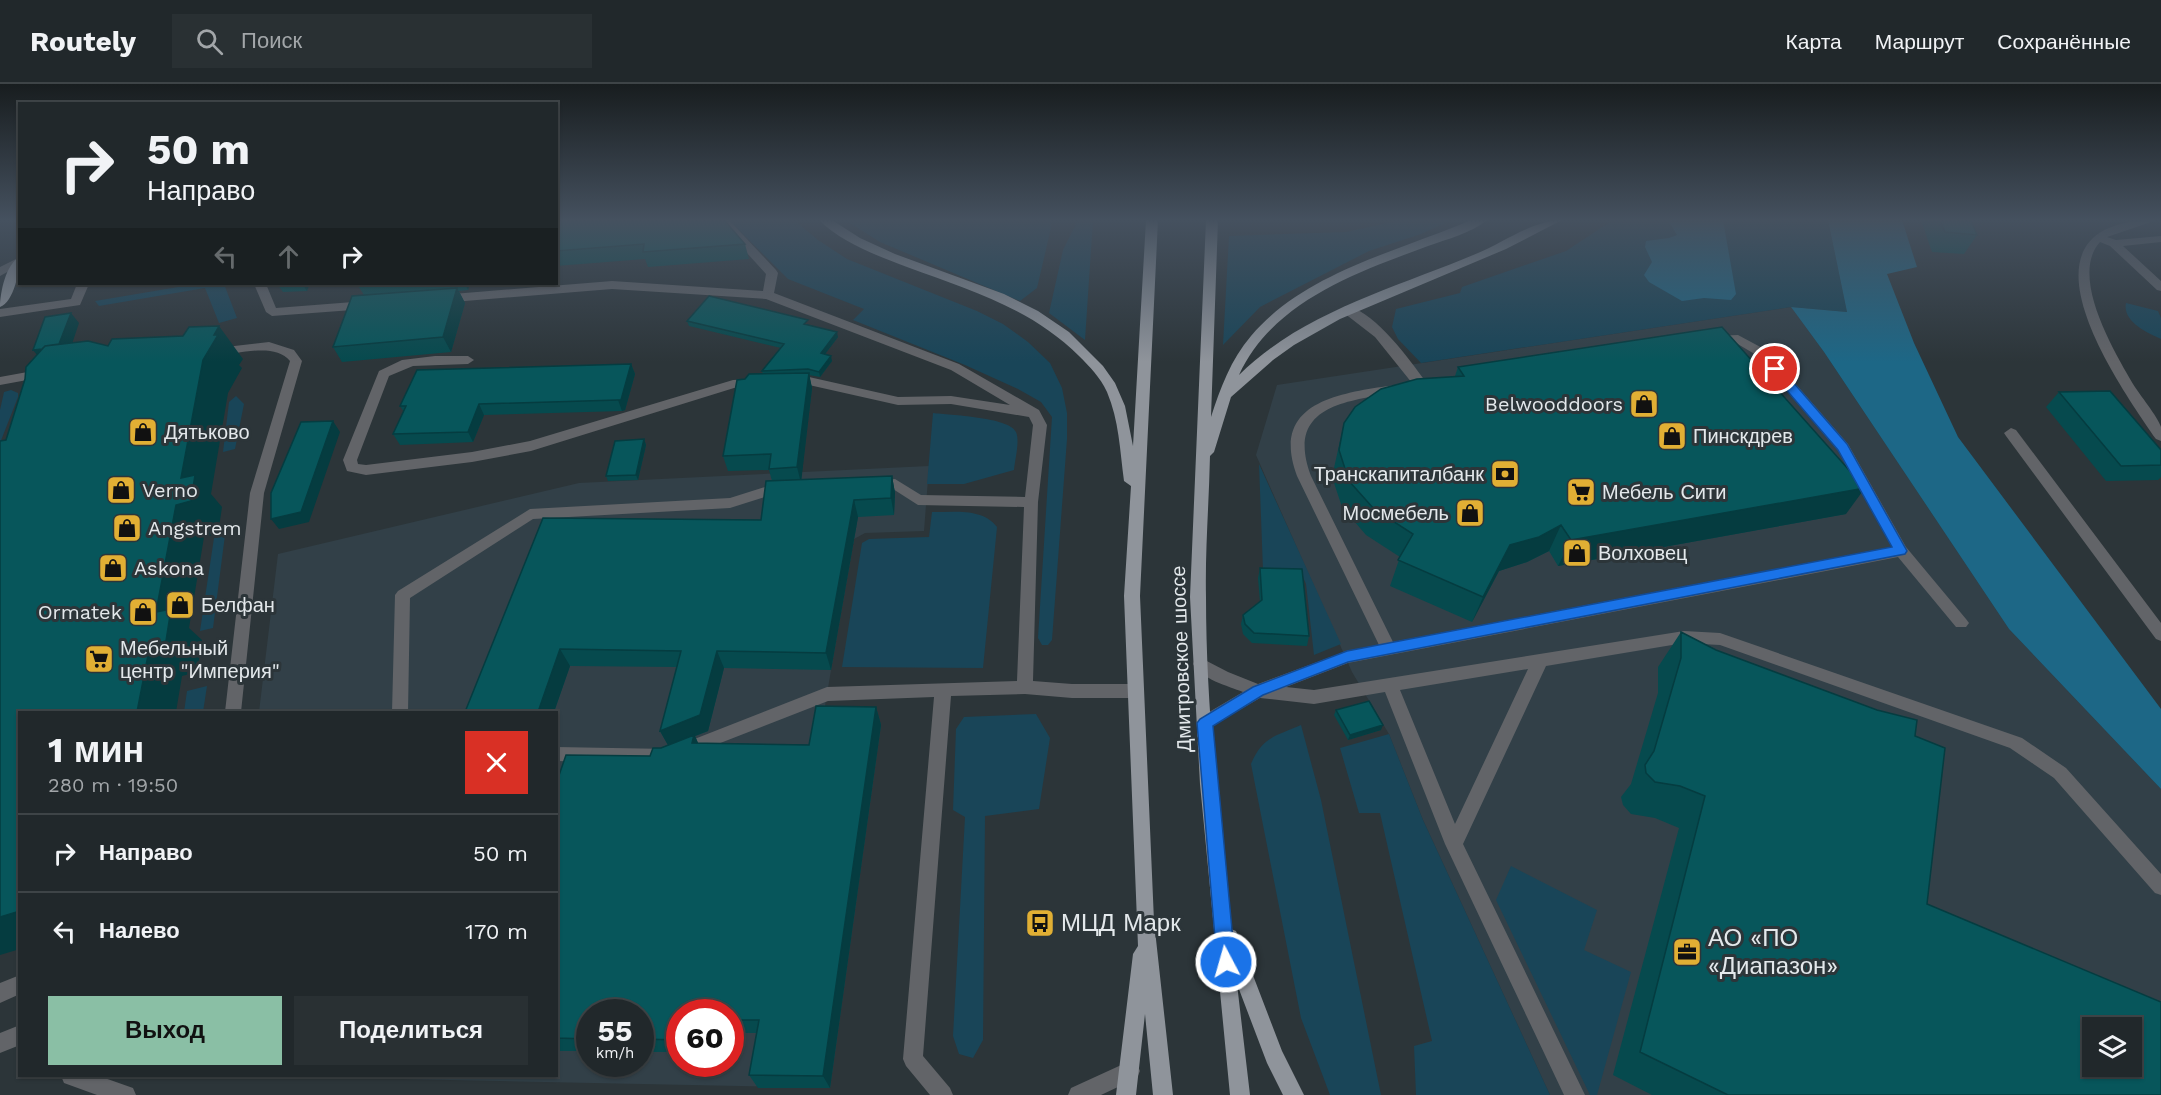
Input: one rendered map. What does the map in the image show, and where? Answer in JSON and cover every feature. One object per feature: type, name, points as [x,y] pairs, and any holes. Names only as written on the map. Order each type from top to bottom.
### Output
[{"type":"main road","points":[[0,303],[17,267]]},
{"type":"main road","points":[[916,267],[1005,299],[1048,321],[1083,351],[1109,382],[1120,412],[1136,508]]},
{"type":"main road","points":[[1149,267],[1132,596],[1145,921],[1163,1095]]},
{"type":"main road","name":"Дмитровское шоссе","points":[[1210,267],[1198,597],[1205,723],[1221,917],[1240,1095]]},
{"type":"main road","points":[[1203,466],[1223,399],[1235,370],[1256,337],[1310,293],[1363,267]]},
{"type":"main road","points":[[1223,399],[1275,350],[1348,310],[1453,267]]},
{"type":"main road","points":[[1221,917],[1274,1056],[1294,1095]]},
{"type":"main road","points":[[1126,1095],[1145,921]]},
{"type":"street","points":[[767,267],[772,273],[768,295]]},
{"type":"street","points":[[2084,267],[2085,288],[2095,321],[2122,372],[2161,436]]},
{"type":"street","points":[[2139,267],[2161,287]]},
{"type":"street","points":[[0,313],[76,302],[83,285]]},
{"type":"street","points":[[260,285],[272,312],[377,304]]},
{"type":"street","points":[[424,300],[612,285],[768,295],[955,367],[1034,413],[1040,425],[1031,502],[1025,687]]},
{"type":"street","points":[[1348,310],[1367,321],[1427,384],[1333,400],[1314,409],[1304,418],[1296,451],[1304,476],[1389,649]]},
{"type":"street","points":[[1700,341],[1738,339],[1762,353],[1843,447],[1901,551],[1961,623]]},
{"type":"street","points":[[198,354],[269,346],[291,352],[296,362],[257,493],[233,711]]},
{"type":"street","points":[[468,360],[403,364],[391,368],[384,374],[350,460],[352,468],[366,470],[449,460],[531,446],[733,384],[809,381],[898,400],[951,400],[1034,413]]},
{"type":"street","points":[[0,381],[61,371]]},
{"type":"street","points":[[33,393],[41,374]]},
{"type":"street","points":[[2011,433],[2161,635]]},
{"type":"street","points":[[860,486],[896,484],[918,500],[1031,502]]},
{"type":"street","points":[[400,711],[403,595],[530,514],[730,503],[765,492],[801,490]]},
{"type":"street","points":[[1205,723],[1258,691],[1347,657],[1901,551]]},
{"type":"street","points":[[1201,664],[1222,677],[1258,691],[1314,697],[1684,637],[1720,639],[2016,743],[2060,773],[2161,886]]},
{"type":"street","points":[[1454,844],[1540,660]]},
{"type":"street","points":[[1390,685],[1454,844],[1575,1095]]},
{"type":"street","points":[[558,754],[669,756],[827,694],[1025,687],[1072,691],[1135,691]]},
{"type":"street","points":[[942,1095],[913,1059],[943,691]]},
{"type":"street","points":[[0,993],[18,985]]},
{"type":"street","points":[[1078,1095],[1130,1071]]},
{"type":"street","points":[[74,1077],[126,1095]]},
{"type":"shaded area","points":[[776,267],[867,267],[977,311],[1003,324],[1028,342],[1050,363],[1062,388],[1067,413],[1067,439],[1052,640],[1048,645],[1042,645],[1038,638],[1052,417],[1041,402],[1018,389],[853,320],[864,309],[788,279]]},
{"type":"shaded area","points":[[940,267],[1042,267],[1037,288],[1020,301]]},
{"type":"shaded area","points":[[1059,267],[1090,267],[1085,340],[1049,313]]},
{"type":"shaded area","points":[[1227,267],[1338,267],[1260,307],[1223,345]]},
{"type":"shaded area","points":[[1519,267],[1838,267],[1847,312],[1791,307],[1421,363],[1398,339],[1392,327],[1396,309],[1460,293],[1462,287]]},
{"type":"shaded area","points":[[1649,267],[1731,267],[1736,294],[1731,300],[1704,298],[1682,301],[1649,282],[1644,275]]},
{"type":"shaded area","points":[[1838,267],[1916,267],[1887,274],[1914,343],[1958,437],[2161,709],[2161,789],[2009,629],[1824,352],[1791,307],[1847,312]]},
{"type":"shaded area","points":[[190,285],[224,285],[237,318],[219,323],[205,288],[99,306],[95,301]]},
{"type":"shaded area","points":[[2126,303],[2158,311],[2161,318],[2161,339],[2143,330],[2132,321],[2126,309]]},
{"type":"shaded area","points":[[1791,307],[1824,352],[2009,629],[2161,789],[2161,1095],[1550,1095],[1423,820],[1389,734],[1352,672],[1256,455],[1277,385]]},
{"type":"shaded area","points":[[11,390],[18,393],[18,397],[0,443],[0,410],[4,392]]},
{"type":"shaded area","points":[[236,396],[244,404],[235,449],[223,452],[229,402]]},
{"type":"shaded area","points":[[933,413],[991,420],[1011,427],[1016,432],[1018,440],[1014,470],[964,484],[927,484]]},
{"type":"shaded area","points":[[1259,464],[1341,644],[1314,655],[1306,584],[1301,572],[1263,570]]},
{"type":"shaded area","points":[[929,466],[924,531],[865,533],[854,539],[822,724],[881,725],[830,1088],[303,1077],[558,1077],[558,711],[259,711],[278,554],[579,483]]},
{"type":"shaded area","points":[[932,512],[968,512],[984,517],[997,527],[983,668],[842,667],[862,543],[869,539],[929,537]]},
{"type":"shaded area","points":[[225,535],[213,628],[200,631],[214,538]]},
{"type":"shaded area","points":[[207,686],[203,711],[184,711],[187,691]]},
{"type":"shaded area","points":[[1036,714],[1050,738],[1039,809],[985,816],[983,1040],[973,1058],[959,1054],[953,1036],[965,817],[953,810],[956,729],[964,717]]},
{"type":"shaded area","points":[[1301,725],[1321,800],[1381,1095],[1330,1095],[1301,1018],[1251,764],[1260,748],[1271,738]]},
{"type":"shaded area","points":[[1389,734],[1423,820],[1550,1095],[1416,1095],[1414,1046],[1432,1041],[1380,813],[1359,813],[1340,748]]},
{"type":"shaded area","points":[[1511,866],[1597,910],[1584,950],[1631,972],[1597,1095],[1590,1095],[1496,900]]},
{"type":"building","points":[[457,288],[443,337],[333,347],[352,296]]},
{"type":"building","points":[[709,296],[808,320],[804,324],[837,332],[821,353],[831,356],[819,372],[808,369],[762,371],[784,344],[687,321]]},
{"type":"building","points":[[71,313],[59,344],[33,350],[45,317]]},
{"type":"building","name":"Мебельный центр \"Империя\"","points":[[219,326],[214,335],[218,335],[203,360],[181,478],[195,475],[191,501],[176,505],[156,612],[171,609],[166,641],[150,645],[137,711],[18,711],[18,912],[0,917],[0,441],[6,440],[25,379],[26,367],[45,346],[88,341],[108,346],[112,339],[183,336],[189,327]]},
{"type":"building","name":"Мебель Сити","points":[[1722,327],[1865,488],[1571,540],[1561,525],[1539,537],[1510,545],[1483,597],[1398,560],[1413,534],[1374,509],[1349,481],[1339,450],[1344,423],[1355,407],[1381,389],[1417,379],[1464,376],[1458,367]]},
{"type":"building","points":[[631,364],[621,400],[479,404],[468,432],[393,434],[406,406],[400,406],[417,370]]},
{"type":"building","points":[[809,373],[797,467],[769,469],[771,454],[723,456],[737,380],[745,379],[749,374]]},
{"type":"building","points":[[2110,391],[2161,450],[2161,465],[2121,466],[2059,392]]},
{"type":"building","points":[[333,421],[301,512],[271,519],[271,493],[301,422]]},
{"type":"building","points":[[644,439],[636,475],[606,476],[615,441]]},
{"type":"building","points":[[892,476],[891,498],[854,500],[826,653],[717,651],[700,715],[660,731],[681,651],[560,649],[538,711],[465,711],[543,518],[761,520],[766,481]]},
{"type":"building","points":[[1260,568],[1302,569],[1309,636],[1254,633],[1245,624],[1243,615],[1262,600]]},
{"type":"building","points":[[1681,632],[1716,650],[1877,710],[1917,720],[1915,736],[1945,748],[1927,904],[2161,1002],[2161,1095],[1728,1095],[1640,1052],[1705,796],[1680,786],[1655,782],[1646,773],[1645,765],[1654,751],[1681,658]]},
{"type":"building","points":[[1369,701],[1383,725],[1350,735],[1336,710]]},
{"type":"building","points":[[816,706],[876,707],[823,1076],[749,1075],[759,1020],[744,1020],[744,999],[666,999],[666,1040],[654,1039],[654,999],[576,999],[576,1039],[558,1038],[558,778],[566,755],[650,756],[653,748],[661,748],[694,735],[692,743],[809,745]]},
{"type":"place","name":"Belwooddoors","points":[[1644,404]]},
{"type":"place","name":"Дятьково","points":[[143,432]]},
{"type":"place","name":"Пинскдрев","points":[[1672,436]]},
{"type":"place","name":"Транскапиталбанк","points":[[1505,474]]},
{"type":"place","name":"Verno","points":[[121,490]]},
{"type":"place","name":"Мебель Сити","points":[[1581,492]]},
{"type":"place","name":"Мосмебель","points":[[1470,513]]},
{"type":"place","name":"Angstrem","points":[[127,528]]},
{"type":"place","name":"Волховец","points":[[1577,553]]},
{"type":"place","name":"Askona","points":[[113,568]]},
{"type":"place","name":"Белфан","points":[[180,605]]},
{"type":"place","name":"Ormatek","points":[[143,612]]},
{"type":"place","name":"Мебельный центр \"Империя\"","points":[[99,659]]},
{"type":"place","name":"МЦД Марк","points":[[1040,923]]},
{"type":"place","name":"АО «ПО «Диапазон»","points":[[1687,952]]},
{"type":"route","points":[[1226,962],[1205,723],[1258,691],[1347,657],[1901,551],[1843,447],[1775,369]]}]
